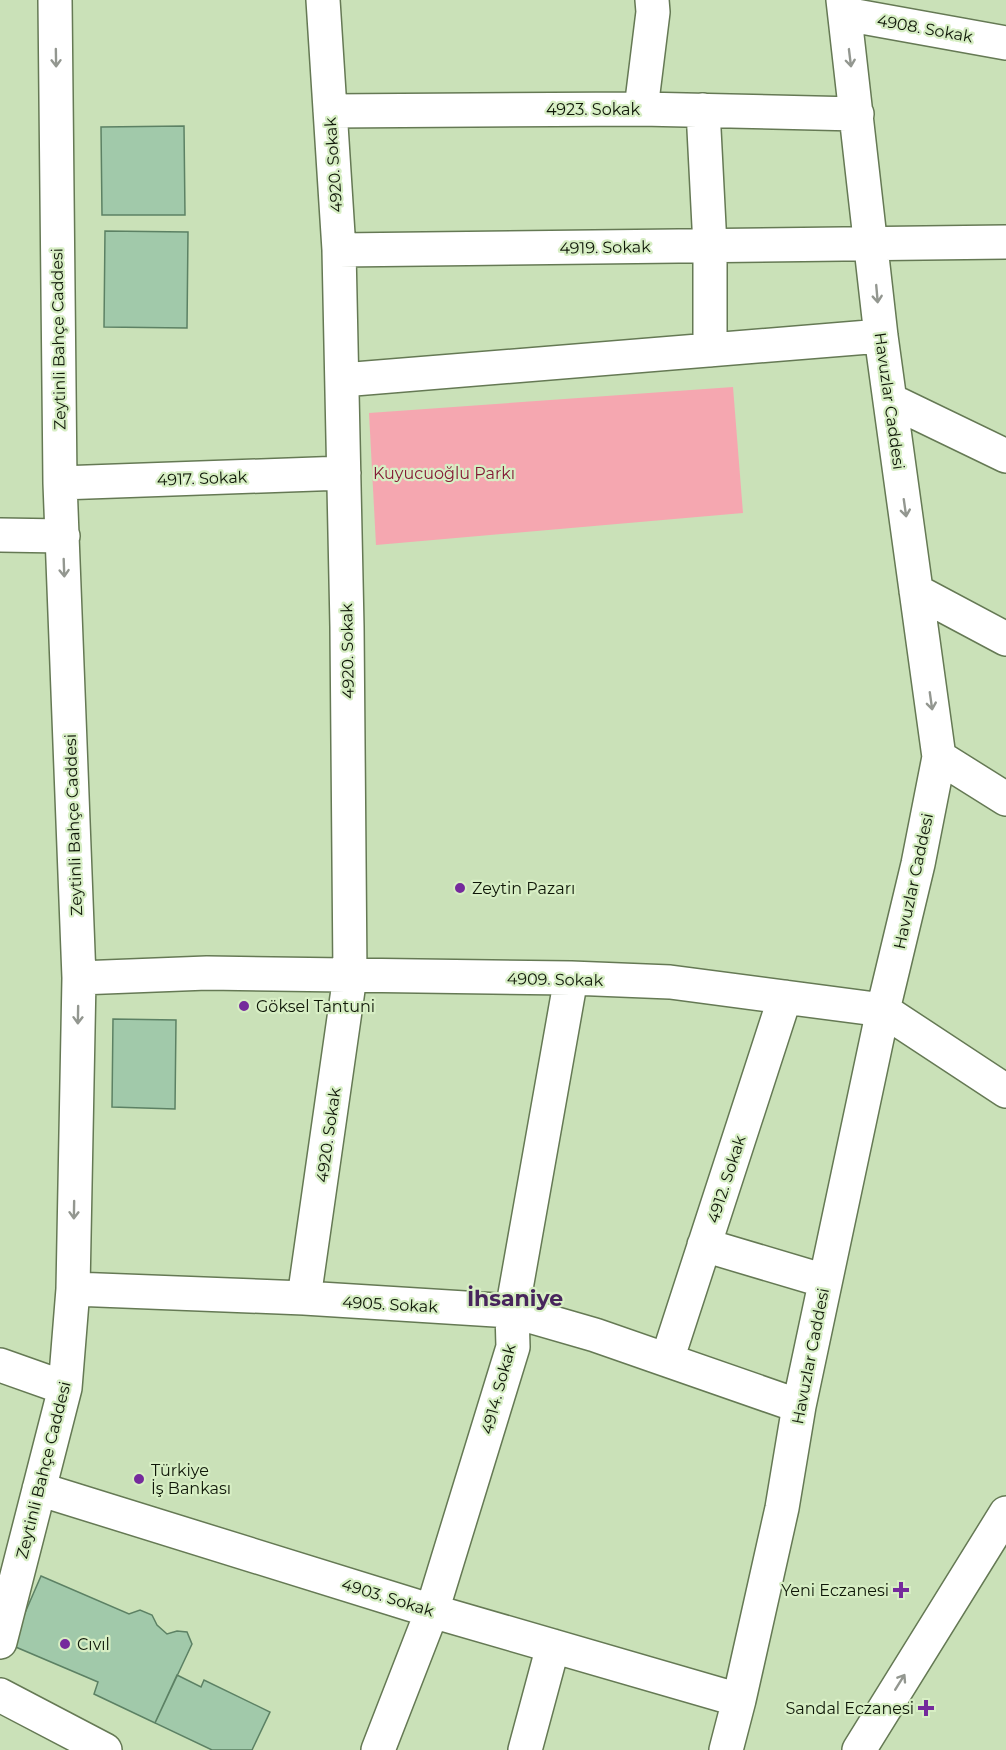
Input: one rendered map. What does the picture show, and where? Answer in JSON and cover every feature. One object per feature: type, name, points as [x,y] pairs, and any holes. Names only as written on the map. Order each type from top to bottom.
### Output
[{"type":"street","name":"Zeytinli Bahçe Caddesi","points":[[0,1642],[65,1388],[73,1289],[79,978],[60,483],[55,0]]},
{"type":"street","name":"4920. Sokak","points":[[304,1299],[351,976],[339,250],[323,0]]},
{"type":"street","points":[[641,109],[653,12],[652,0]]},
{"type":"street","name":"4908. Sokak","points":[[844,7],[1006,42]]},
{"type":"street","name":"Havuzlar Caddesi","points":[[726,1750],[782,1508],[799,1406],[825,1281],[883,1010],[918,864],[939,757],[880,336],[872,244],[844,7]]},
{"type":"street","name":"4923. Sokak","points":[[330,111],[641,109],[857,114]]},
{"type":"street","points":[[703,110],[710,246],[710,350]]},
{"type":"street","name":"4919. Sokak","points":[[339,250],[1006,242]]},
{"type":"street","points":[[342,380],[880,336]]},
{"type":"street","points":[[890,400],[1006,456]]},
{"type":"street","name":"4917. Sokak","points":[[60,483],[344,472]]},
{"type":"street","points":[[0,535],[63,536]]},
{"type":"street","points":[[916,591],[1006,639]]},
{"type":"street","points":[[939,757],[1006,799]]},
{"type":"street","name":"4909. Sokak","points":[[79,978],[207,973],[572,978],[670,982],[883,1010],[1006,1091]]},
{"type":"street","name":"4914. Sokak","points":[[378,1750],[432,1611],[513,1347],[512,1311],[572,978]]},
{"type":"street","name":"4912. Sokak","points":[[667,1360],[785,998]]},
{"type":"street","points":[[704,1245],[825,1281]]},
{"type":"street","name":"4905. Sokak","points":[[73,1289],[512,1311],[595,1335],[799,1406]]},
{"type":"street","points":[[0,1365],[65,1388]]},
{"type":"street","name":"4903. Sokak","points":[[39,1489],[432,1611],[739,1700]]},
{"type":"street","points":[[859,1750],[1006,1513]]},
{"type":"street","points":[[525,1750],[553,1646]]},
{"type":"street","points":[[0,1695],[105,1750]]},
{"type":"green space","name":"Kuyucuoğlu Parkı","points":[[733,387],[743,513],[376,545],[369,413]]},
{"type":"building","points":[[184,126],[185,215],[102,215],[101,127]]},
{"type":"building","points":[[105,231],[188,232],[187,328],[104,327]]},
{"type":"building","points":[[113,1019],[176,1020],[175,1109],[112,1107]]},
{"type":"building","points":[[41,1576],[129,1614],[140,1610],[152,1615],[157,1625],[167,1634],[177,1631],[187,1632],[192,1644],[155,1723],[94,1694],[98,1682],[11,1645]]},
{"type":"building","points":[[177,1675],[201,1687],[204,1680],[270,1712],[252,1750],[212,1750],[155,1723]]},
{"type":"place","name":"Zeytin Pazarı","points":[[460,888]]},
{"type":"place","name":"Göksel Tantuni","points":[[244,1006]]},
{"type":"place","name":"Türkiye İş Bankası","points":[[139,1479]]},
{"type":"place","name":"Yeni Eczanesi","points":[[901,1590]]},
{"type":"place","name":"Cıvıl","points":[[65,1644]]},
{"type":"place","name":"Sandal Eczanesi","points":[[926,1708]]},
{"type":"district","name":"İhsaniye","points":[[515,1298]]}]
